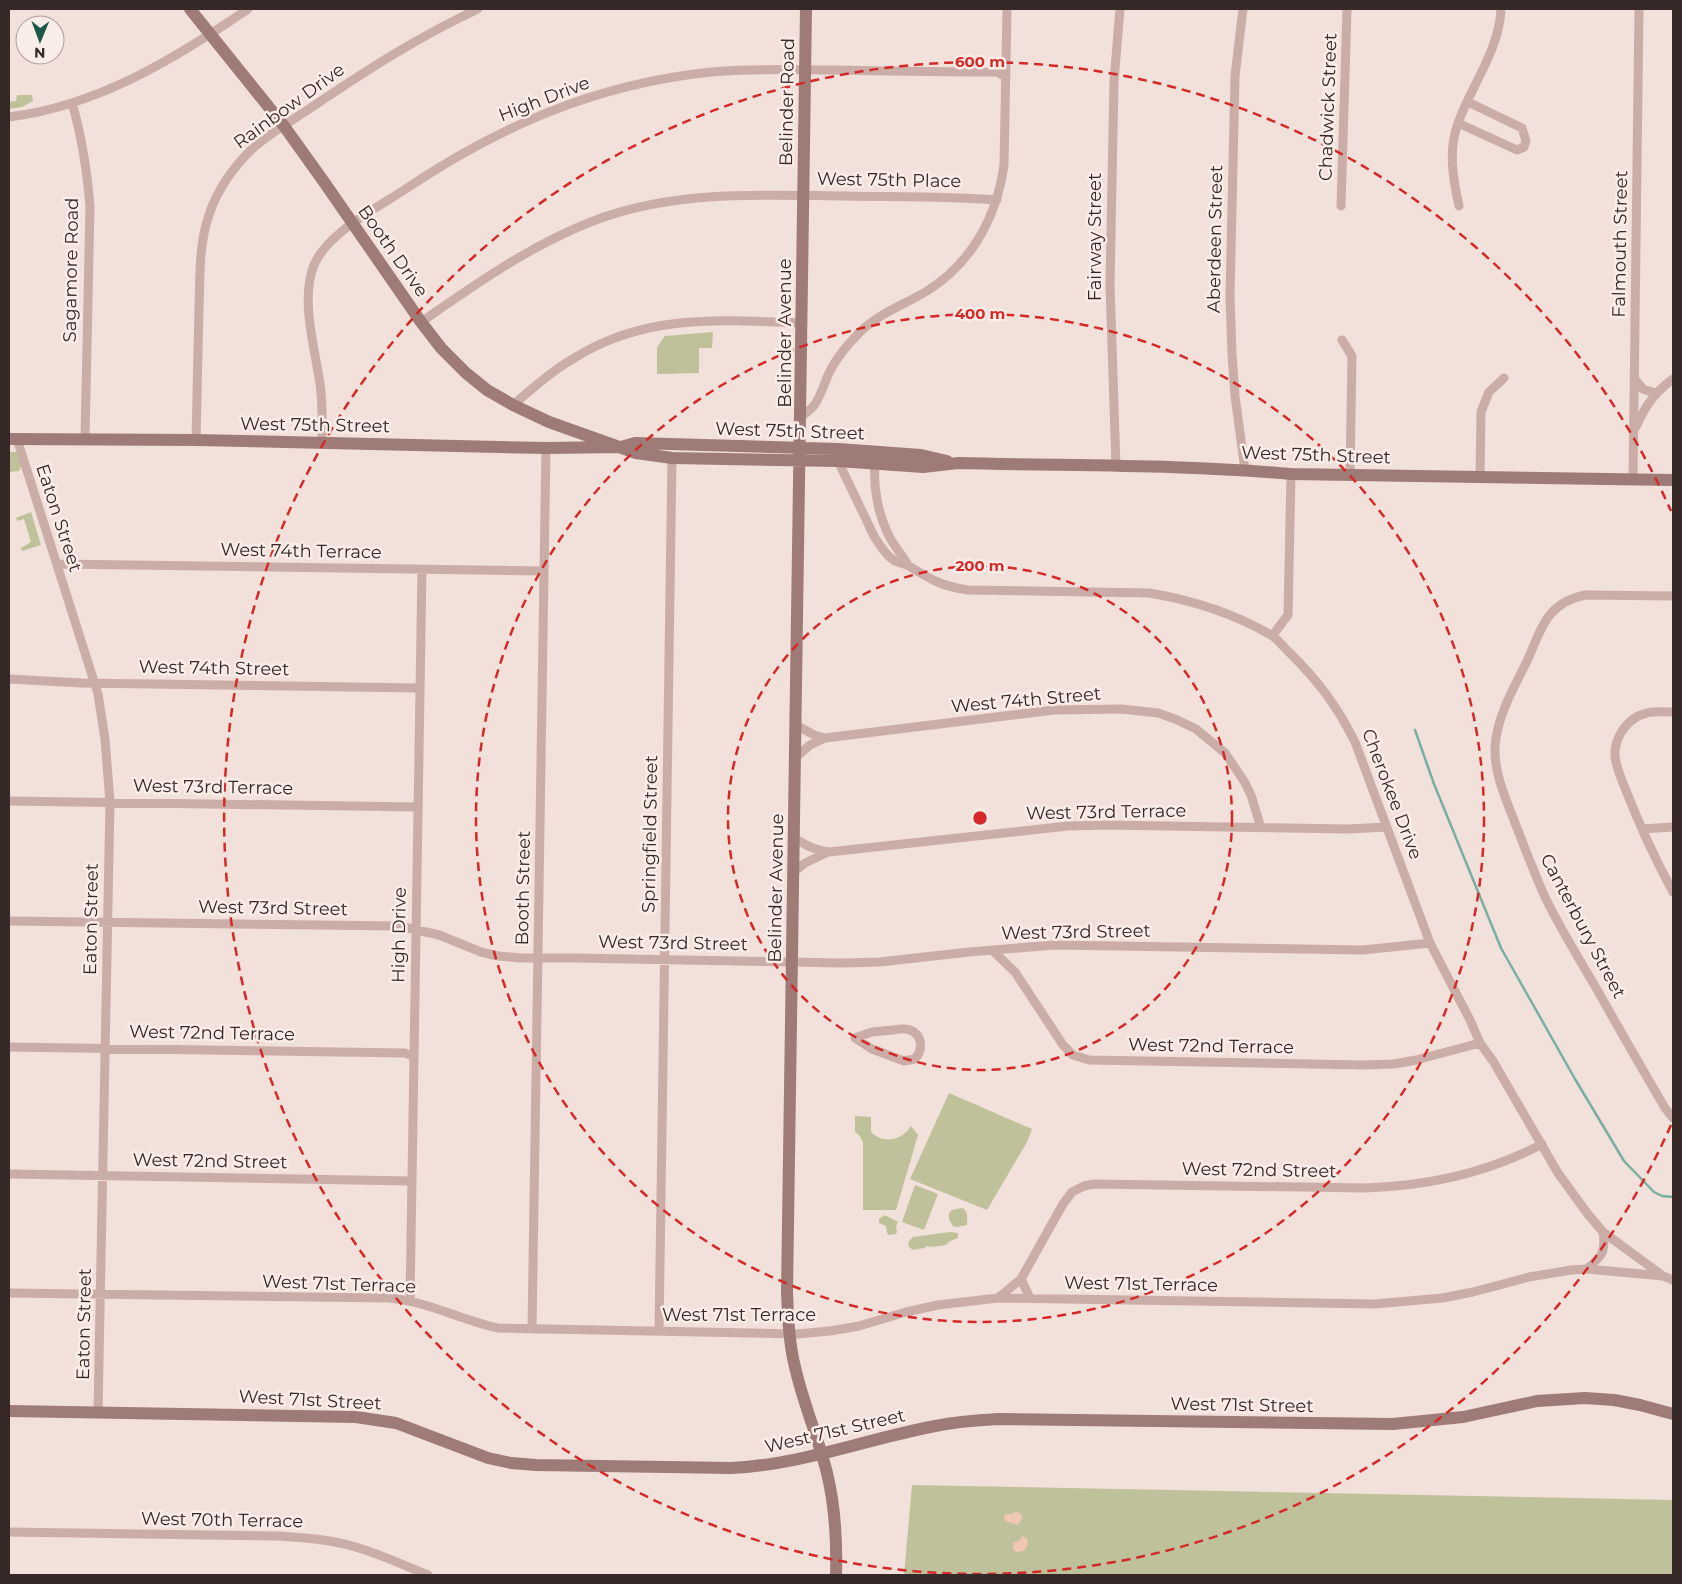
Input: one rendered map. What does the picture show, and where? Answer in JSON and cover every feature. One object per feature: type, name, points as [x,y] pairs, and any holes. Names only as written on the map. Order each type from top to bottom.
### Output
[{"type":"street","name":"Booth Drive","points":[[190,9],[284,126],[441,348],[466,373],[487,390],[513,405],[548,422],[621,448]]},
{"type":"street","points":[[9,116],[72,103],[130,80],[211,34],[248,9]]},
{"type":"street","name":"Rainbow Drive","points":[[196,440],[200,257],[206,225],[222,187],[236,166],[252,149],[284,126],[406,45],[478,9]]},
{"type":"street","name":"Belinder Road","points":[[803,196],[806,9]]},
{"type":"street","points":[[802,417],[815,405],[832,367],[860,332],[887,312],[927,291],[944,278],[964,259],[987,226],[1001,186],[1004,165],[1007,9]]},
{"type":"street","name":"Fairway Street","points":[[1116,466],[1110,267],[1114,81],[1120,9]]},
{"type":"street","name":"Aberdeen Street","points":[[1243,9],[1234,76],[1230,296],[1234,387],[1245,470]]},
{"type":"street","name":"Chadwick Street","points":[[1342,206],[1347,9]]},
{"type":"street","points":[[1459,206],[1452,159],[1458,124],[1491,52],[1502,9]]},
{"type":"street","name":"Falmouth Street","points":[[1633,480],[1639,9]]},
{"type":"street","name":"High Drive","points":[[322,443],[323,408],[309,302],[310,279],[321,251],[333,238],[462,152],[522,122],[565,106],[631,86],[668,78],[737,70],[805,70],[997,72],[1006,78]]},
{"type":"street","points":[[1458,124],[1510,148],[1520,149],[1524,147],[1526,141],[1522,128],[1468,102]]},
{"type":"street","name":"Sagamore Road","points":[[72,103],[82,140],[90,206],[85,439]]},
{"type":"street","name":"West 75th Place","points":[[421,322],[513,260],[544,242],[602,218],[670,200],[730,194],[997,200]]},
{"type":"street","name":"Belinder Avenue","points":[[803,196],[796,839],[792,962],[787,1292],[794,1366],[828,1475],[834,1512],[836,1575]]},
{"type":"street","points":[[513,405],[554,370],[578,355],[629,333],[676,322],[710,320],[802,323]]},
{"type":"street","points":[[1342,340],[1352,356],[1350,475]]},
{"type":"street","points":[[1480,477],[1481,412],[1489,392],[1504,378]]},
{"type":"street","points":[[1634,429],[1645,407],[1655,393],[1673,378]]},
{"type":"street","points":[[1635,379],[1643,389],[1655,393]]},
{"type":"street","name":"West 75th Street","points":[[13,439],[196,440],[546,448],[621,448],[635,443],[801,454],[838,461],[923,467],[958,463],[1245,470],[1292,474],[1673,480]]},
{"type":"street","name":"Eaton Street","points":[[13,439],[57,564],[94,682],[105,739],[110,802],[98,1412]]},
{"type":"street","name":"Booth Street","points":[[532,1329],[546,448]]},
{"type":"street","name":"West 75th Street","points":[[621,448],[636,454],[672,458],[801,454],[921,455],[958,463]]},
{"type":"street","name":"Springfield Street","points":[[659,1331],[672,458]]},
{"type":"street","name":"Cherokee Drive","points":[[838,461],[881,547],[894,560],[908,565],[935,582],[968,590],[1149,593],[1176,598],[1224,612],[1272,636],[1317,681],[1342,715],[1362,757],[1430,943],[1480,1043],[1494,1061],[1567,1186],[1603,1232],[1663,1276],[1673,1280]]},
{"type":"street","name":"Cherokee Drive","points":[[874,463],[875,493],[884,523],[894,544],[908,565]]},
{"type":"street","points":[[1272,636],[1288,615],[1292,474]]},
{"type":"street","name":"West 74th Terrace","points":[[57,564],[544,571]]},
{"type":"street","name":"High Drive","points":[[410,1301],[422,569]]},
{"type":"street","name":"Canterbury Street","points":[[1673,596],[1585,595],[1571,598],[1561,603],[1552,611],[1544,624],[1504,709],[1496,739],[1496,765],[1504,792],[1530,862],[1546,898],[1665,1108],[1673,1118]]},
{"type":"street","name":"West 74th Street","points":[[9,679],[419,688]]},
{"type":"street","name":"West 74th Street","points":[[796,757],[810,745],[825,738],[1054,710],[1122,709],[1158,713],[1196,729],[1225,753],[1251,795],[1261,828]]},
{"type":"street","points":[[1673,712],[1645,713],[1633,719],[1623,730],[1617,742],[1615,755],[1617,766],[1642,829],[1673,892]]},
{"type":"street","name":"West 74th Street","points":[[796,725],[816,736],[825,738]]},
{"type":"street","name":"West 73rd Terrace","points":[[9,801],[418,807]]},
{"type":"street","name":"West 73rd Terrace","points":[[795,870],[804,863],[829,852],[1068,826],[1348,829],[1386,827]]},
{"type":"street","points":[[1642,829],[1673,827]]},
{"type":"street","name":"West 73rd Terrace","points":[[796,839],[811,848],[829,852]]},
{"type":"street","name":"West 73rd Street","points":[[9,921],[399,926],[416,929],[498,956],[521,958],[880,962],[992,950],[1062,945],[1364,950],[1430,943]]},
{"type":"street","name":"West 72nd Terrace","points":[[992,950],[1014,972],[1063,1046],[1073,1055],[1089,1060],[1394,1064],[1480,1043]]},
{"type":"street","points":[[909,1030],[919,1039],[921,1049],[915,1058],[904,1061],[872,1049],[854,1038],[872,1032],[909,1030]]},
{"type":"street","name":"West 72nd Terrace","points":[[9,1047],[405,1053],[414,1058]]},
{"type":"street","name":"West 72nd Street","points":[[998,1298],[1021,1279],[1063,1204],[1072,1192],[1084,1186],[1094,1184],[1393,1187],[1444,1180],[1480,1171],[1542,1144]]},
{"type":"street","name":"West 72nd Street","points":[[9,1174],[411,1181]]},
{"type":"street","points":[[1586,1269],[1599,1259],[1605,1246],[1603,1232]]},
{"type":"street","name":"West 71st Terrace","points":[[9,1293],[388,1298],[425,1304],[477,1323],[498,1328],[790,1334],[830,1331],[860,1326],[906,1312],[938,1305],[998,1298],[1375,1304],[1442,1298],[1529,1277],[1586,1269],[1663,1276]]},
{"type":"street","points":[[1021,1279],[1030,1298]]},
{"type":"street","name":"West 71st Street","points":[[9,1411],[326,1415],[373,1418],[396,1423],[488,1458],[511,1463],[731,1468],[773,1464],[821,1454],[932,1426],[965,1421],[999,1419],[1393,1424],[1463,1417],[1537,1401],[1585,1398],[1614,1400],[1673,1414]]},
{"type":"street","name":"West 70th Terrace","points":[[9,1532],[315,1538],[350,1545],[375,1553],[428,1575]]},
{"type":"green space","points":[[17,95],[32,95],[33,101],[22,107],[9,109],[9,102],[16,101]]},
{"type":"green space","points":[[713,332],[712,348],[699,348],[699,373],[657,374],[657,347],[665,336]]},
{"type":"green space","points":[[9,452],[16,452],[19,456],[21,464],[19,471],[9,472]]},
{"type":"green space","points":[[31,512],[41,545],[22,551],[21,548],[31,542],[24,519],[18,521],[16,518]]},
{"type":"green space","points":[[949,1093],[1032,1129],[1027,1142],[987,1210],[910,1179]]},
{"type":"green space","points":[[855,1116],[871,1117],[871,1132],[881,1138],[898,1138],[911,1126],[918,1135],[896,1210],[863,1210],[863,1142],[855,1132]]},
{"type":"green space","points":[[915,1185],[938,1194],[924,1230],[902,1222]]},
{"type":"green space","points":[[962,1208],[967,1213],[967,1225],[953,1226],[949,1219],[949,1213],[952,1210]]},
{"type":"green space","points":[[885,1215],[898,1222],[896,1234],[889,1235],[886,1226],[879,1223],[879,1219]]},
{"type":"green space","points":[[950,1232],[958,1233],[958,1238],[946,1245],[927,1246],[913,1250],[909,1247],[908,1242],[913,1237]]},
{"type":"green space","points":[[912,1485],[1673,1500],[1673,1575],[904,1575]]},
{"type":"sand","points":[[1014,1512],[1022,1515],[1018,1525],[1005,1521],[1004,1518],[1005,1514],[1012,1514]]},
{"type":"sand","points":[[1022,1536],[1027,1538],[1028,1544],[1024,1551],[1016,1552],[1013,1549],[1013,1543],[1019,1541]]},
{"type":"waterway","points":[[1415,730],[1434,784],[1501,948],[1624,1161],[1654,1192],[1662,1196],[1673,1197]]}]
